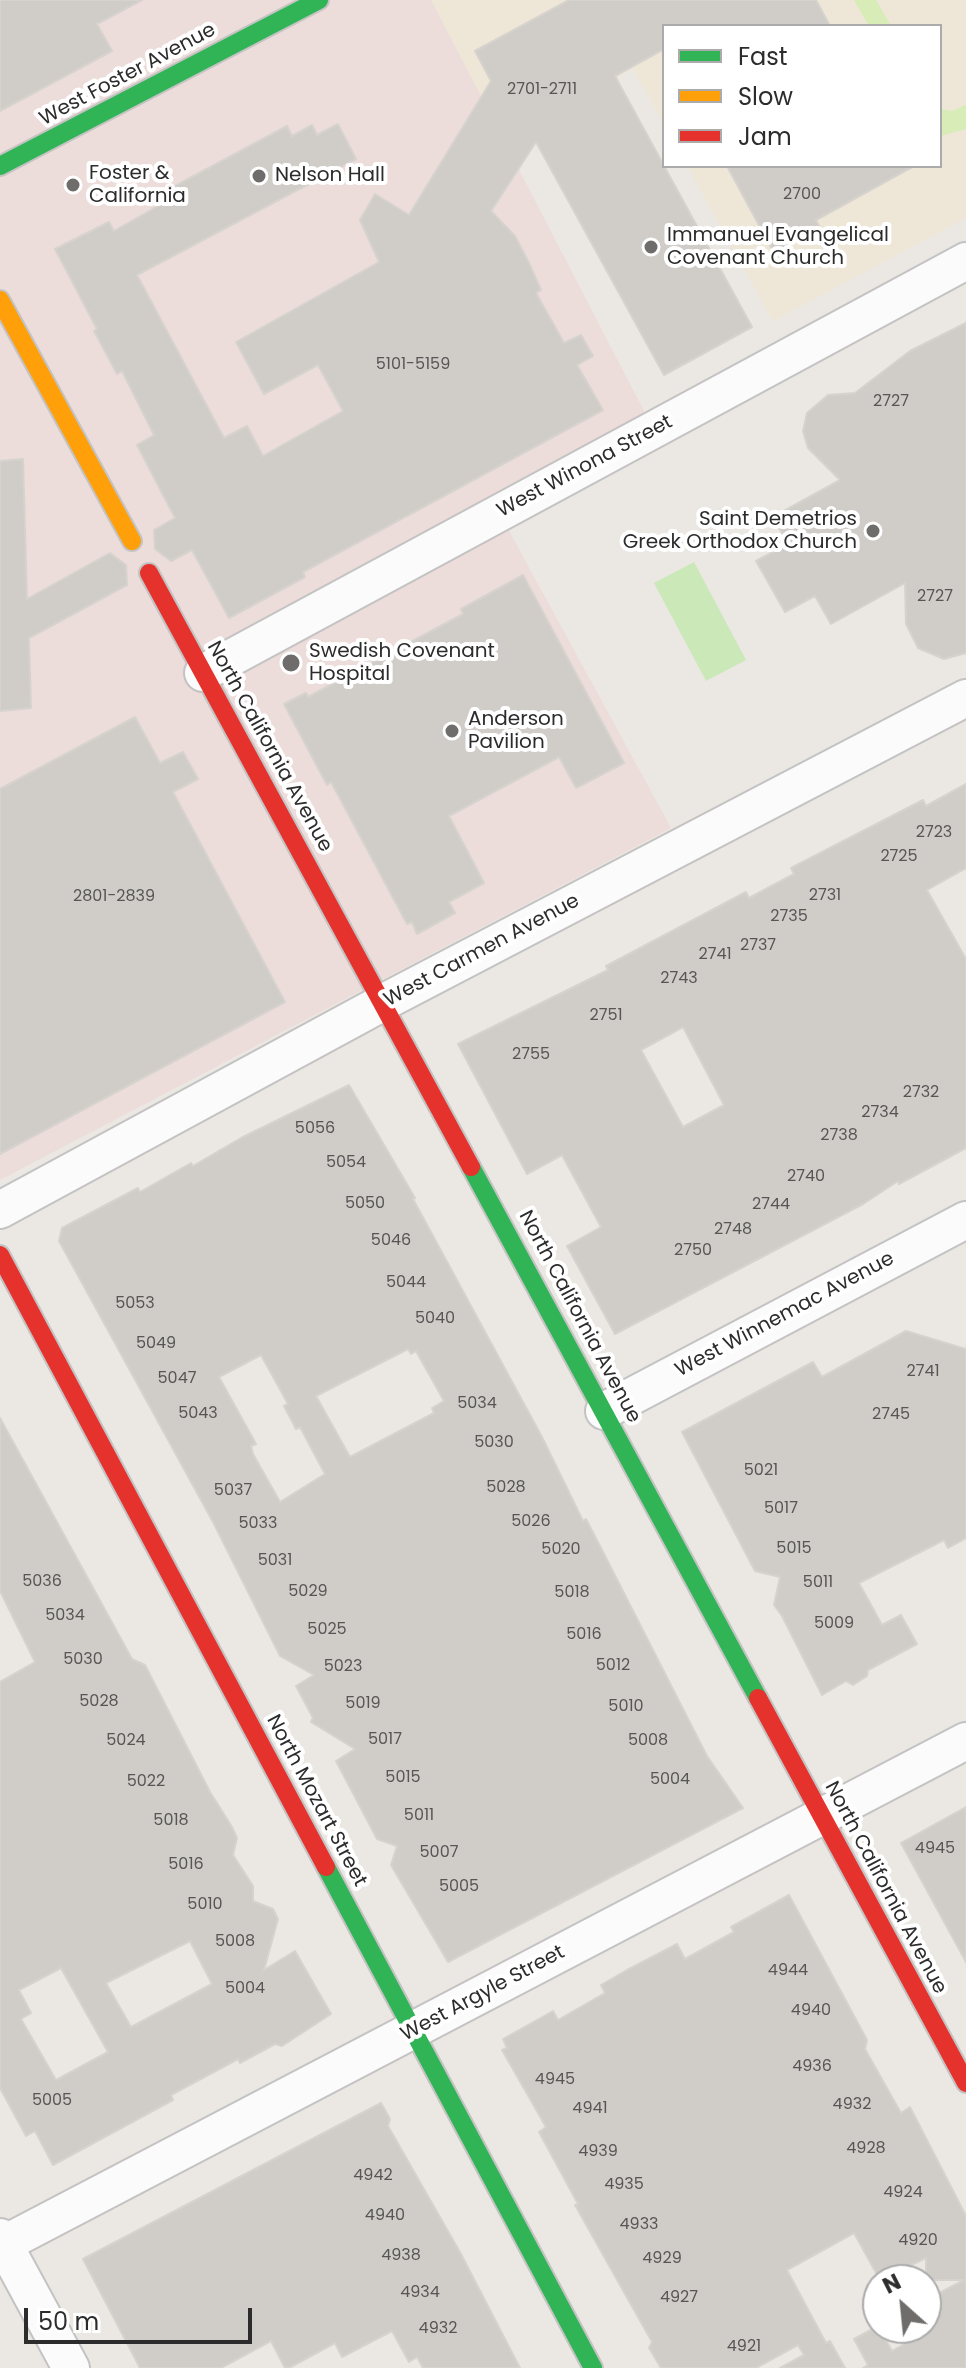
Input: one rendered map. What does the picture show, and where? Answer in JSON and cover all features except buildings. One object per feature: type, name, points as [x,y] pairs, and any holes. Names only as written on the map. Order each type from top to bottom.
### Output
[{"type":"main road","name":"West Foster Avenue","points":[[0,166],[319,0]]},
{"type":"main road","points":[[0,300],[132,541]]},
{"type":"main road","name":"North California Avenue","points":[[149,573],[384,1002],[966,2083]]},
{"type":"main road","name":"North Mozart Street","points":[[0,1255],[593,2368]]},
{"type":"street","name":"West Winona Street","points":[[203,673],[966,261]]},
{"type":"street","name":"West Carmen Avenue","points":[[0,1210],[384,1002],[966,698]]},
{"type":"street","name":"West Winnemac Avenue","points":[[604,1411],[966,1220]]},
{"type":"street","name":"West Argyle Street","points":[[1,2242],[966,1741]]},
{"type":"street","points":[[1,2242],[71,2368]]},
{"type":"shaded area","name":"Swedish Covenant Hospital","points":[[0,0],[431,0],[646,415],[491,498],[671,828],[0,1180]]},
{"type":"shaded area","points":[[431,0],[966,0],[966,218],[773,321],[688,168],[942,168],[942,24],[662,24],[662,120],[633,69],[502,138]]},
{"type":"green space","points":[[854,0],[876,0],[890,24],[868,24]]},
{"type":"green space","points":[[966,105],[966,129],[942,135],[942,109],[952,111]]},
{"type":"green space","points":[[694,562],[746,660],[706,681],[654,583]]},
{"type":"traffic: fast","points":[[0,166],[319,0]]},
{"type":"traffic: fast","points":[[471,1167],[758,1698]]},
{"type":"traffic: fast","points":[[326,1867],[593,2368]]},
{"type":"traffic: slow","points":[[0,300],[132,541]]},
{"type":"traffic: jam","points":[[149,573],[471,1167]]},
{"type":"traffic: jam","points":[[0,1255],[326,1867]]},
{"type":"traffic: jam","points":[[758,1698],[966,2083]]},
{"type":"place","name":"Nelson Hall","points":[[259,176]]},
{"type":"place","name":"Foster & California","points":[[73,185]]},
{"type":"place","name":"Immanuel Evangelical Covenant Church","points":[[651,247]]},
{"type":"place","name":"Saint Demetrios Greek Orthodox Church","points":[[873,531]]},
{"type":"place","name":"Swedish Covenant Hospital","points":[[291,663]]},
{"type":"place","name":"Anderson Pavilion","points":[[452,731]]}]
